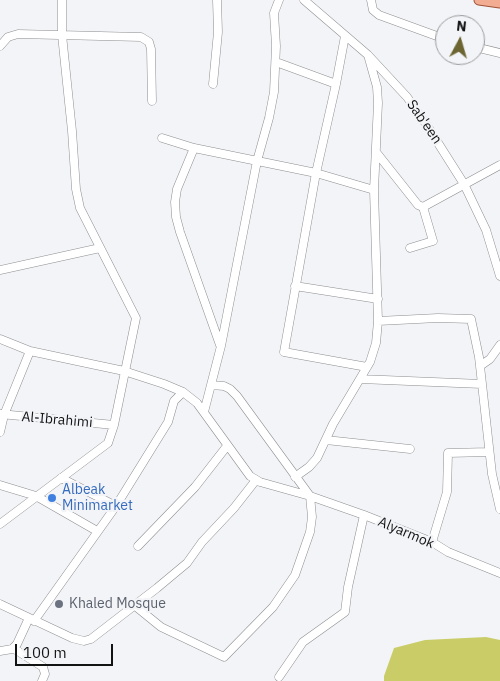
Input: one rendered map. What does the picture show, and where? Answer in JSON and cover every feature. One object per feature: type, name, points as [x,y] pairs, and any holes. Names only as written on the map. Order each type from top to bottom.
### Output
[{"type":"main road","points":[[479,0],[500,3]]},
{"type":"street","points":[[0,524],[108,442],[114,425],[136,318],[80,208],[76,189],[62,35],[62,0]]},
{"type":"street","points":[[213,84],[218,32],[217,0]]},
{"type":"street","points":[[204,412],[220,346],[257,161],[274,92],[276,62],[274,13],[279,0]]},
{"type":"street","name":"Sab'een","points":[[304,0],[368,55],[407,97],[464,184],[486,230],[500,276]]},
{"type":"street","points":[[371,0],[373,10],[379,15],[435,35]]},
{"type":"street","points":[[0,46],[8,38],[15,35],[139,36],[146,39],[150,44],[152,101]]},
{"type":"street","points":[[345,36],[316,173],[284,352],[367,368]]},
{"type":"street","points":[[485,49],[500,53]]},
{"type":"street","points":[[295,477],[314,463],[334,424],[367,368],[376,343],[378,300],[374,190],[378,103],[377,87],[368,55]]},
{"type":"street","points":[[276,62],[336,84]]},
{"type":"street","points":[[162,138],[194,148],[316,173],[374,190]]},
{"type":"street","points":[[194,148],[177,189],[175,202],[176,217],[220,346]]},
{"type":"street","points":[[376,152],[418,205],[423,207],[433,240],[410,248]]},
{"type":"street","points":[[423,207],[500,165]]},
{"type":"street","points":[[0,270],[100,248]]},
{"type":"street","points":[[295,286],[378,300]]},
{"type":"street","points":[[378,321],[438,318],[471,319],[480,366],[492,474],[500,509]]},
{"type":"street","points":[[0,339],[30,351],[124,371],[183,392],[192,398],[204,412],[227,446],[250,476],[256,480],[187,562],[134,606],[87,640],[72,638],[0,604]]},
{"type":"street","points":[[480,366],[490,359],[500,345]]},
{"type":"street","points":[[0,432],[2,415],[30,351]]},
{"type":"street","points":[[360,379],[482,384]]},
{"type":"street","points":[[134,606],[161,627],[224,657],[273,607],[296,575],[310,532],[312,518],[310,496],[230,388],[211,385]]},
{"type":"street","points":[[0,651],[7,651],[17,644],[32,620],[116,506],[168,422],[174,401],[183,392]]},
{"type":"street","name":"Al-Ibrahimi","points":[[2,415],[114,425]]},
{"type":"street","points":[[326,440],[410,449]]},
{"type":"street","points":[[138,546],[195,487],[227,446]]},
{"type":"street","points":[[432,542],[447,492],[448,453],[489,452]]},
{"type":"street","points":[[61,478],[116,506]]},
{"type":"street","name":"Alyarmok","points":[[256,480],[364,515],[432,542],[448,552],[500,573]]},
{"type":"street","points":[[0,485],[36,496],[97,530]]},
{"type":"street","points":[[278,677],[303,642],[345,612],[348,587],[364,515]]},
{"type":"street","points":[[13,648],[44,667],[45,674],[42,681]]},
{"type":"shaded area","points":[[486,637],[500,640],[500,681],[384,681],[394,648],[425,640]]},
{"type":"place","name":"Albeak Minimarket","points":[[52,498]]},
{"type":"place","name":"Khaled Mosque","points":[[59,604]]}]
